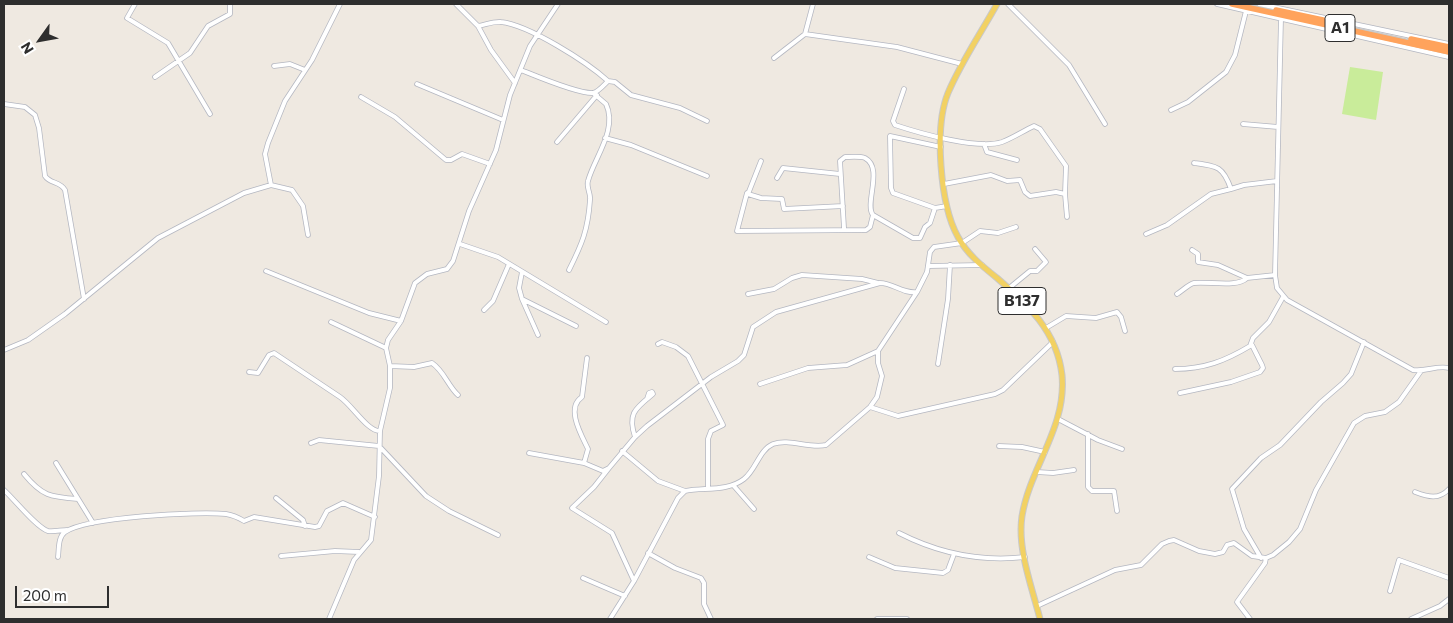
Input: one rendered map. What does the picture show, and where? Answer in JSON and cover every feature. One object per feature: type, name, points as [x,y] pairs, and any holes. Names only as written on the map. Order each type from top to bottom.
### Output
[{"type":"highway","name":"A1","points":[[1232,4],[1449,52]]},
{"type":"highway","name":"A1","points":[[1245,4],[1449,45]]},
{"type":"main road","name":"B137","points":[[997,4],[962,64],[944,105],[941,147],[947,206],[954,229],[962,243],[982,266],[1029,306],[1046,328],[1053,342],[1062,374],[1058,419],[1022,515],[1025,557],[1040,619]]},
{"type":"street","points":[[135,4],[127,17],[128,19],[168,43],[210,114]]},
{"type":"street","points":[[155,77],[190,53],[208,26],[230,14],[230,4]]},
{"type":"street","points":[[271,185],[266,154],[268,144],[285,100],[305,70],[340,4]]},
{"type":"street","points":[[456,4],[478,26],[491,50],[515,83]]},
{"type":"street","points":[[329,619],[359,552],[369,544],[375,517],[379,476],[380,431],[390,388],[390,366],[386,348],[388,340],[401,321],[415,283],[427,274],[450,267],[460,244],[469,211],[490,164],[515,83],[535,35],[558,4]]},
{"type":"street","points":[[774,58],[805,34],[813,4]]},
{"type":"street","points":[[1008,4],[1069,65],[1105,124]]},
{"type":"street","points":[[1217,4],[1449,57]]},
{"type":"street","points":[[1259,4],[1281,6],[1449,45]]},
{"type":"street","points":[[1171,110],[1188,102],[1226,72],[1235,55],[1246,11]]},
{"type":"street","points":[[1281,18],[1276,181],[1275,275],[1277,288],[1283,297],[1413,370],[1421,371],[1438,366],[1449,368]]},
{"type":"street","points":[[478,26],[501,22],[535,35],[560,48],[608,81],[614,82],[631,94],[680,108],[707,121]]},
{"type":"street","points":[[805,34],[896,47],[962,64]]},
{"type":"street","points":[[274,66],[290,64],[305,70]]},
{"type":"street","points":[[521,70],[546,80],[595,94],[604,100],[608,108],[605,138],[587,182],[590,198],[586,234],[569,270]]},
{"type":"street","points":[[557,142],[595,94],[608,81]]},
{"type":"street","points":[[417,84],[503,120]]},
{"type":"street","points":[[904,89],[894,113],[893,121],[895,125],[942,138],[984,144],[1003,142],[1034,126],[1040,129],[1066,166],[1066,217]]},
{"type":"street","points":[[361,97],[390,113],[446,160],[451,160],[462,154],[490,164]]},
{"type":"street","points":[[4,104],[25,107],[36,118],[45,176],[48,180],[60,183],[66,190],[84,299]]},
{"type":"street","points":[[1243,124],[1278,127]]},
{"type":"street","points":[[941,147],[891,136],[889,138],[891,192],[935,208],[947,206]]},
{"type":"street","points":[[605,138],[631,145],[707,176]]},
{"type":"street","points":[[984,144],[987,152],[1017,160]]},
{"type":"street","points":[[844,228],[840,174],[840,161],[842,158],[866,159],[874,180],[870,212],[913,238],[920,238],[925,227],[930,223],[935,208]]},
{"type":"street","points":[[761,161],[740,212],[737,231],[868,229],[873,215]]},
{"type":"street","points":[[1194,163],[1213,165],[1221,169],[1227,176],[1231,189]]},
{"type":"street","points":[[777,178],[783,168],[840,174]]},
{"type":"street","points":[[944,184],[991,175],[1007,181],[1020,180],[1025,192],[1030,196],[1056,192],[1065,194]]},
{"type":"street","points":[[1146,234],[1167,225],[1212,194],[1244,185],[1276,181]]},
{"type":"street","points":[[4,350],[28,340],[84,299],[158,238],[244,193],[271,185],[292,190],[300,199],[308,235]]},
{"type":"street","points":[[747,194],[762,198],[782,199],[783,208],[785,209],[843,206]]},
{"type":"street","points":[[760,384],[808,368],[847,365],[878,351],[917,292],[929,266],[930,252],[934,247],[962,243],[980,231],[998,233],[1016,227]]},
{"type":"street","points":[[460,244],[498,257],[606,322]]},
{"type":"street","points":[[1008,289],[1030,271],[1037,271],[1046,262],[1035,249]]},
{"type":"street","points":[[1192,250],[1198,254],[1198,262],[1218,265],[1247,278]]},
{"type":"street","points":[[484,310],[493,301],[509,264]]},
{"type":"street","points":[[929,266],[982,266]]},
{"type":"street","points":[[938,364],[948,299],[950,266]]},
{"type":"street","points":[[266,271],[369,313],[401,321]]},
{"type":"street","points":[[522,272],[519,288],[538,336]]},
{"type":"street","points":[[748,294],[774,289],[792,278],[802,275],[862,279],[886,283],[904,291],[917,292]]},
{"type":"street","points":[[1177,294],[1193,283],[1244,281],[1247,278],[1275,275]]},
{"type":"street","points":[[634,581],[612,533],[572,508],[594,487],[634,436],[701,384],[738,361],[744,355],[753,328],[764,318],[776,312],[880,283]]},
{"type":"street","points":[[1180,393],[1231,382],[1260,372],[1263,368],[1252,345],[1253,338],[1269,322],[1283,297]]},
{"type":"street","points":[[522,299],[576,326]]},
{"type":"street","points":[[1046,328],[1066,316],[1096,318],[1117,312],[1121,317],[1125,331]]},
{"type":"street","points":[[331,322],[386,348]]},
{"type":"street","points":[[658,344],[662,342],[676,347],[688,356],[723,425],[711,431],[708,439],[708,488]]},
{"type":"street","points":[[870,407],[898,416],[995,394],[1003,390],[1053,342]]},
{"type":"street","points":[[1250,619],[1237,602],[1265,563],[1264,558],[1244,529],[1232,489],[1261,458],[1280,445],[1291,431],[1344,383],[1351,374],[1364,342]]},
{"type":"street","points":[[1175,369],[1207,367],[1222,362],[1252,345]]},
{"type":"street","points":[[622,451],[658,481],[685,491],[733,484],[750,472],[769,446],[781,442],[811,447],[826,446],[870,407],[877,397],[882,382],[878,363],[878,351]]},
{"type":"street","points":[[249,372],[258,373],[269,355],[274,353],[350,404],[370,429],[380,431]]},
{"type":"street","points":[[584,463],[588,449],[576,422],[575,411],[577,401],[582,397],[587,358]]},
{"type":"street","points":[[390,366],[414,367],[432,363],[445,376],[452,389],[458,395]]},
{"type":"street","points":[[1037,606],[1115,570],[1141,565],[1162,544],[1169,541],[1174,540],[1190,549],[1214,554],[1220,554],[1227,545],[1234,543],[1252,556],[1264,558],[1273,555],[1296,534],[1316,490],[1354,423],[1365,416],[1385,412],[1399,402],[1421,371]]},
{"type":"street","points":[[634,436],[631,418],[647,399]]},
{"type":"street","points":[[1058,419],[1122,449]]},
{"type":"street","points":[[1288,426],[1291,431]]},
{"type":"street","points":[[1088,434],[1088,487],[1092,491],[1114,492],[1117,511]]},
{"type":"street","points":[[311,443],[319,440],[380,446],[426,496],[449,511],[498,535]]},
{"type":"street","points":[[999,446],[1022,447],[1046,452]]},
{"type":"street","points":[[529,453],[584,463],[603,471],[610,468]]},
{"type":"street","points":[[56,463],[93,523]]},
{"type":"street","points":[[1037,472],[1053,473],[1074,470]]},
{"type":"street","points":[[24,474],[44,494],[57,498],[78,499]]},
{"type":"street","points":[[733,484],[754,509]]},
{"type":"street","points":[[1415,492],[1436,497],[1441,496],[1449,489]]},
{"type":"street","points":[[4,490],[22,506],[37,525],[48,531],[70,530],[93,523],[158,516],[225,514],[244,521],[254,517],[305,526],[319,526],[328,512],[340,504],[375,517]]},
{"type":"street","points":[[610,619],[634,581],[678,498],[685,491]]},
{"type":"street","points":[[276,498],[303,520],[305,526]]},
{"type":"street","points":[[58,557],[61,536],[70,530]]},
{"type":"street","points":[[899,533],[924,545],[954,554],[997,559],[1025,557]]},
{"type":"street","points":[[281,556],[335,551],[359,552]]},
{"type":"street","points":[[648,553],[675,568],[701,578],[704,583],[704,604],[711,619]]},
{"type":"street","points":[[869,558],[895,568],[944,572],[948,570],[954,554]]},
{"type":"street","points":[[1390,591],[1398,560],[1449,578]]},
{"type":"street","points":[[583,578],[625,596]]},
{"type":"street","points":[[1411,619],[1449,600]]},
{"type":"street","points":[[877,619],[907,619]]},
{"type":"green space","points":[[1350,67],[1383,72],[1376,120],[1342,114]]}]
